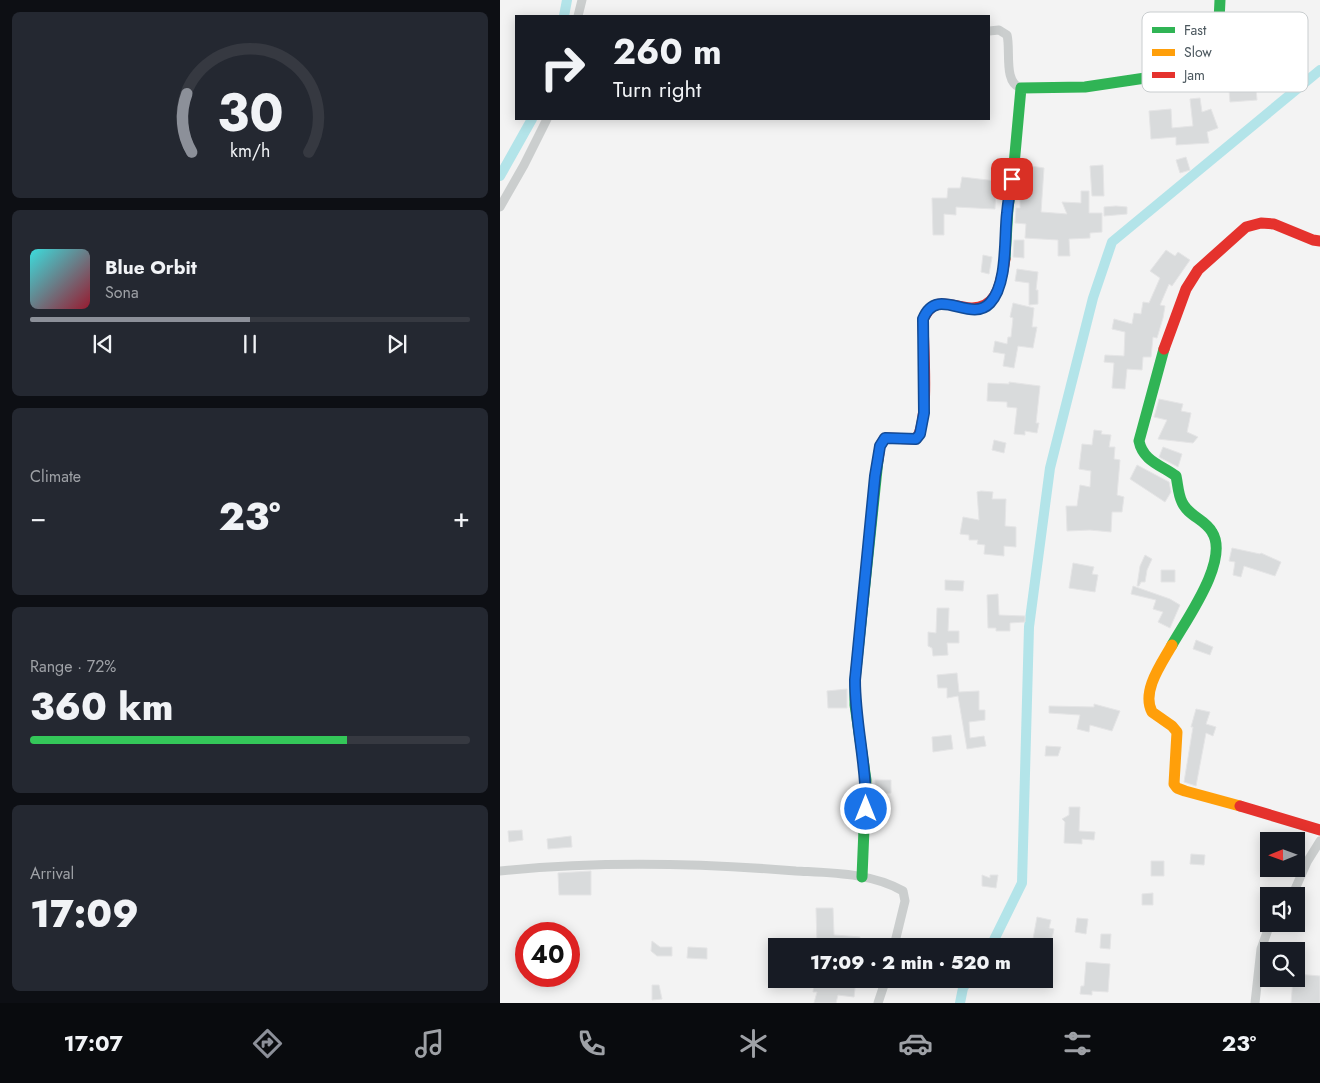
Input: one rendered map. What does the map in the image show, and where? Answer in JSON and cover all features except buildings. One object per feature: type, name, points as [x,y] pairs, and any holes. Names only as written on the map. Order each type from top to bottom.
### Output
[{"type":"street","points":[[578,15],[582,0]]},
{"type":"street","points":[[990,31],[999,30],[1007,36],[1011,80],[1016,87],[1085,87],[1142,79]]},
{"type":"street","points":[[862,877],[866,780],[855,705],[855,680],[875,476],[880,446],[885,438],[916,439],[920,434],[924,413],[923,319],[927,309],[934,305],[948,304],[972,309],[982,308],[990,304],[996,295],[1002,275],[1007,212],[1017,144],[1021,88]]},
{"type":"street","points":[[500,207],[532,152],[547,120]]},
{"type":"street","points":[[1320,240],[1311,240],[1272,222],[1256,223],[1246,227],[1198,270],[1186,289],[1171,328],[1139,441],[1139,450],[1143,456],[1176,476],[1183,504],[1191,513],[1208,525],[1215,536],[1217,551],[1213,567],[1200,595],[1150,688],[1147,700],[1152,714],[1173,726],[1177,732],[1174,784],[1184,792],[1232,803],[1320,830]]},
{"type":"street","points":[[1296,887],[1307,862],[1320,841]]},
{"type":"street","points":[[500,871],[581,865],[683,866],[760,868],[862,877],[892,884],[903,891],[905,901],[896,938]]},
{"type":"street","points":[[1255,1003],[1259,981],[1261,949],[1267,932]]},
{"type":"street","points":[[878,1003],[883,988]]},
{"type":"waterway","points":[[564,15],[567,0]]},
{"type":"waterway","points":[[1308,80],[1320,70]]},
{"type":"waterway","points":[[995,938],[1022,883],[1029,627],[1050,468],[1093,298],[1112,242],[1293,92]]},
{"type":"waterway","points":[[500,176],[531,120]]},
{"type":"waterway","points":[[960,1003],[963,988]]},
{"type":"traffic: fast","points":[[1219,12],[1220,0]]},
{"type":"traffic: fast","points":[[1005,259],[1008,208],[1021,88],[1085,87],[1142,78]]},
{"type":"traffic: fast","points":[[1164,349],[1139,441],[1144,453],[1153,462],[1176,476],[1182,502],[1188,511],[1209,528],[1216,544],[1215,558],[1204,590],[1172,645]]},
{"type":"traffic: fast","points":[[862,877],[866,780],[855,705],[855,680],[878,460]]},
{"type":"traffic: slow","points":[[1172,645],[1154,677],[1149,695],[1149,704],[1152,712],[1172,726],[1177,732],[1174,784],[1177,788],[1185,791],[1240,806]]},
{"type":"traffic: jam","points":[[1164,349],[1186,289],[1198,270],[1246,227],[1261,223],[1274,224],[1320,241]]},
{"type":"traffic: jam","points":[[878,460],[880,446],[885,438],[916,439],[920,430],[924,400],[923,319],[927,312],[939,304],[974,308],[990,302],[999,287],[1005,259]]},
{"type":"traffic: jam","points":[[1240,806],[1320,830]]},
{"type":"route","points":[[866,809],[866,780],[855,705],[855,680],[875,476],[880,446],[885,438],[916,439],[920,434],[924,413],[923,319],[927,309],[934,305],[948,304],[972,309],[982,308],[990,304],[996,295],[1002,275],[1007,212],[1012,179]]}]
